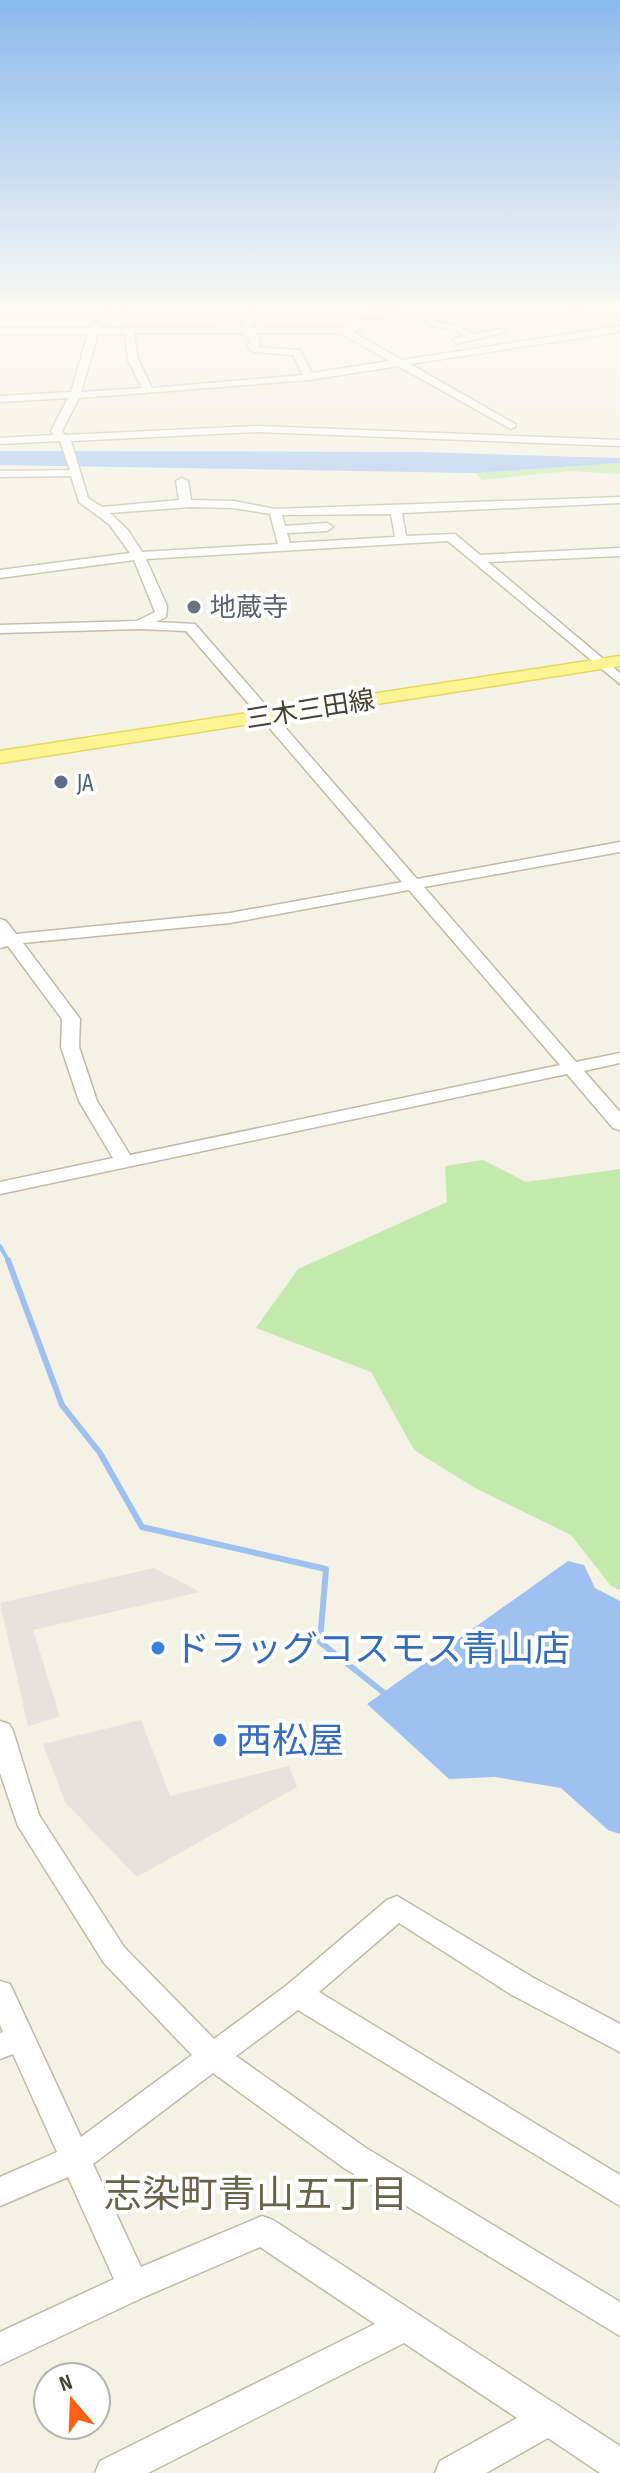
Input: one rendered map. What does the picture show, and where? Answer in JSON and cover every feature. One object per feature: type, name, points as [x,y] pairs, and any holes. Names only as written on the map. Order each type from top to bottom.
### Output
[{"type":"main road","name":"三木三田線","points":[[0,757],[620,661]]},
{"type":"street","points":[[63,417],[56,431],[66,441],[83,500],[103,510],[141,556],[161,606],[161,614],[139,625]]},
{"type":"street","points":[[496,417],[511,426]]},
{"type":"street","points":[[314,429],[318,444]]},
{"type":"street","points":[[0,441],[66,441],[314,429],[620,443]]},
{"type":"street","points":[[0,474],[75,473]]},
{"type":"street","points":[[182,481],[186,505]]},
{"type":"street","points":[[103,510],[152,505],[257,507],[275,512],[396,510],[620,500]]},
{"type":"street","points":[[396,510],[401,539]]},
{"type":"street","points":[[318,511],[335,543]]},
{"type":"street","points":[[275,512],[285,547]]},
{"type":"street","points":[[280,530],[327,527]]},
{"type":"street","points":[[0,574],[141,556],[451,537],[620,680]]},
{"type":"street","points":[[478,559],[620,552]]},
{"type":"street","points":[[0,629],[139,625],[190,627],[620,1124]]},
{"type":"street","points":[[4,935],[230,918],[620,847]]},
{"type":"street","points":[[4,935],[71,1019],[70,1047],[88,1101],[125,1162]]},
{"type":"street","points":[[0,1188],[620,1058]]},
{"type":"street","points":[[0,1731],[27,1818],[114,1955],[212,2056],[355,2158],[620,2320]]},
{"type":"street","points":[[0,2192],[75,2159],[297,1994],[397,1908],[522,1986],[620,2039]]},
{"type":"street","points":[[0,1993],[10,2042],[75,2159],[133,2286]]},
{"type":"street","points":[[297,1994],[620,2192]]},
{"type":"street","points":[[0,2349],[133,2286],[262,2231],[620,2466]]},
{"type":"street","points":[[112,2473],[404,2326]]},
{"type":"street","points":[[452,2473],[551,2418]]},
{"type":"green space","points":[[620,463],[620,474],[570,471],[482,480],[475,473]]},
{"type":"green space","points":[[483,1160],[526,1182],[620,1169],[620,1590],[611,1586],[571,1535],[475,1488],[414,1450],[371,1372],[256,1328],[298,1269],[447,1202],[445,1166]]},
{"type":"shaded area","points":[[154,1568],[200,1592],[33,1630],[60,1717],[28,1726],[0,1603]]},
{"type":"shaded area","points":[[141,1720],[170,1796],[289,1766],[297,1787],[137,1877],[65,1802],[43,1744]]},
{"type":"water","points":[[0,451],[420,452],[620,458],[620,463],[475,473],[0,465]]},
{"type":"water","points":[[568,1561],[584,1565],[595,1588],[620,1601],[620,1834],[608,1830],[561,1788],[495,1777],[449,1779],[367,1704]]},
{"type":"waterway","points":[[0,1246],[8,1261]]},
{"type":"waterway","points":[[8,1261],[62,1405],[100,1453],[142,1527],[326,1569],[320,1642],[388,1696]]},
{"type":"place","name":"地蔵寺","points":[[194,607]]},
{"type":"place","name":"JA","points":[[61,782]]},
{"type":"place","name":"ドラッグコスモス青山店","points":[[158,1648]]},
{"type":"place","name":"西松屋","points":[[220,1740]]},
{"type":"district","name":"志染町青山五丁目","points":[[256,2194]]}]
